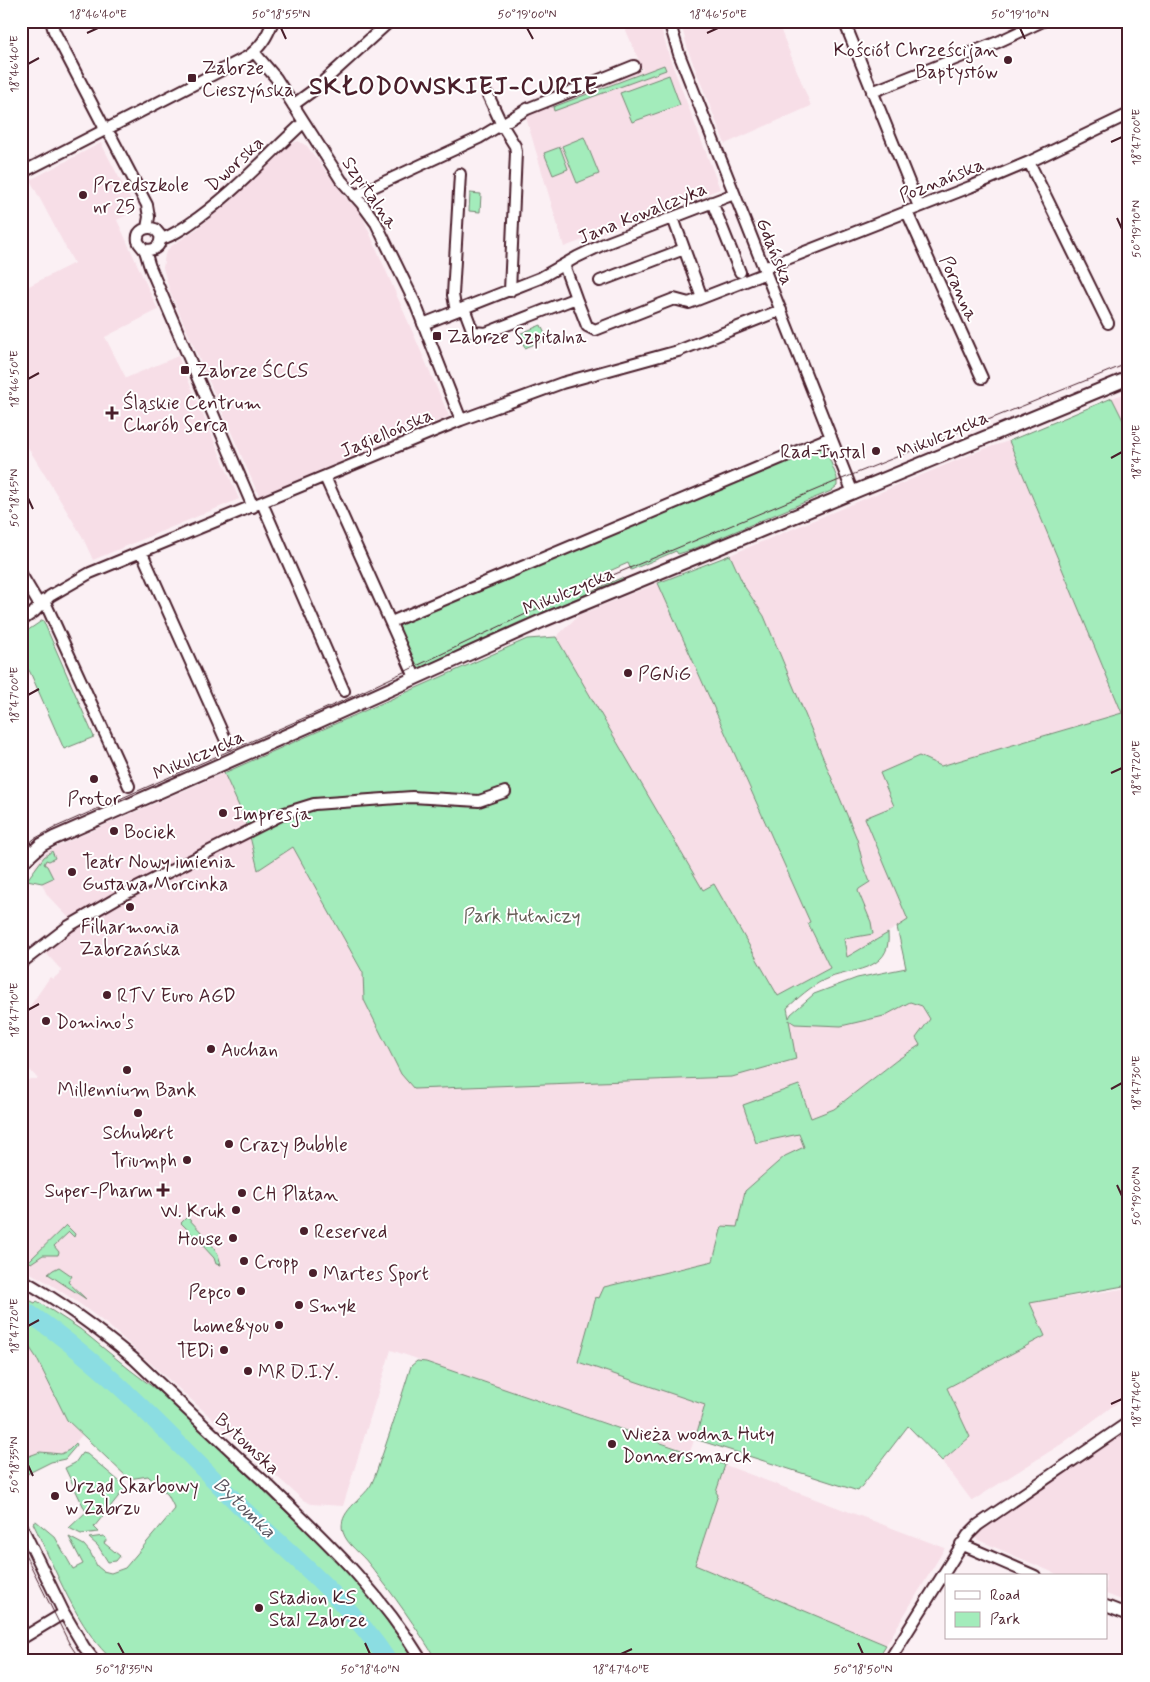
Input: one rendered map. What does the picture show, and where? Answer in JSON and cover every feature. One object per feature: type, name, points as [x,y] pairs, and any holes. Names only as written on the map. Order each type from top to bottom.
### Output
[{"type":"main road","name":"Mikulczycka","points":[[31,854],[41,845],[54,838],[544,620],[1129,378]]},
{"type":"main road","points":[[21,863],[31,854]]},
{"type":"main road","points":[[21,868],[31,854]]},
{"type":"street","points":[[51,21],[54,31],[147,205],[149,218],[147,228]]},
{"type":"street","points":[[21,173],[247,57],[266,39],[273,21]]},
{"type":"street","points":[[293,105],[315,89],[390,21]]},
{"type":"street","name":"Gdańska","points":[[669,21],[679,54],[853,493]]},
{"type":"street","points":[[844,21],[919,207]]},
{"type":"street","points":[[872,92],[998,42],[1043,21]]},
{"type":"street","name":"Szpitalna","points":[[254,52],[276,78],[341,180],[376,223],[423,324],[461,420]]},
{"type":"street","points":[[354,196],[479,138],[527,109],[634,66]]},
{"type":"street","points":[[488,95],[502,125],[515,146],[516,152],[510,291]]},
{"type":"street","name":"Poznańska","points":[[702,298],[1029,162],[1129,114]]},
{"type":"street","name":"Dworska","points":[[161,239],[178,232],[205,214],[303,123]]},
{"type":"street","points":[[1029,162],[1108,323]]},
{"type":"street","points":[[460,174],[453,295],[473,332],[486,333],[576,298]]},
{"type":"street","name":"Jana Kowalczyka","points":[[423,324],[540,278],[604,244],[734,194]]},
{"type":"street","points":[[712,202],[740,272]]},
{"type":"street","name":"Poranna","points":[[907,212],[982,378]]},
{"type":"street","points":[[673,218],[702,298]]},
{"type":"street","points":[[144,249],[148,250],[158,246],[161,239],[155,229],[147,228],[140,233],[138,237],[140,246],[144,249],[150,267],[344,691]]},
{"type":"street","points":[[600,281],[684,249]]},
{"type":"street","name":"Jana Kowalczyka","points":[[564,265],[587,326],[595,330],[674,299],[689,303],[702,298]]},
{"type":"street","name":"Jagiellońska","points":[[21,621],[42,603],[90,573],[461,420],[562,383],[671,353],[780,310]]},
{"type":"street","points":[[391,622],[832,437]]},
{"type":"street","points":[[325,477],[415,677]]},
{"type":"street","points":[[142,553],[227,743]]},
{"type":"street","points":[[21,574],[42,603],[128,786]]},
{"type":"street","points":[[21,963],[69,926],[110,902],[286,813],[314,804],[403,797],[479,801],[505,792]]},
{"type":"street","points":[[21,841],[31,854]]},
{"type":"street","name":"Bytomska","points":[[21,1279],[66,1306],[120,1347],[312,1527],[366,1583],[401,1628],[422,1661]]},
{"type":"street","points":[[889,1661],[961,1544],[978,1525],[1129,1422]]},
{"type":"street","points":[[21,1525],[64,1613],[84,1648],[95,1661]]},
{"type":"street","points":[[961,1544],[1030,1574]]},
{"type":"street","points":[[1108,1607],[1129,1615]]},
{"type":"street","points":[[21,1639],[64,1613]]},
{"type":"shaded area","points":[[622,21],[659,21],[670,59],[720,189],[564,247],[525,114],[643,70]]},
{"type":"shaded area","points":[[680,21],[777,21],[811,106],[725,144],[689,53]]},
{"type":"shaded area","points":[[298,141],[307,146],[349,202],[356,206],[361,213],[449,416],[259,496],[170,292],[163,268],[165,254],[170,247],[198,228],[291,144]]},
{"type":"shaded area","name":"Śląskie Centrum Chorób Serca","points":[[101,143],[136,210],[117,220],[158,310],[105,337],[126,378],[178,356],[239,499],[93,560],[82,536],[21,436],[21,290],[74,263],[30,180]]},
{"type":"shaded area","points":[[1129,392],[1129,432],[1112,398]]},
{"type":"shaded area","points":[[1009,441],[1122,713],[941,766],[919,757],[880,773],[894,806],[865,819],[908,920],[847,958],[844,939],[871,922],[858,891],[858,889],[870,882],[857,839],[764,616],[744,586],[730,555],[984,449]]},
{"type":"shaded area","points":[[658,583],[810,923],[808,924],[830,968],[778,996],[714,885],[703,891],[556,637],[579,615]]},
{"type":"shaded area","points":[[224,773],[247,824],[257,869],[293,847],[363,974],[364,1001],[789,1019],[884,1016],[910,1002],[921,1006],[931,1019],[916,1038],[921,1045],[897,1060],[834,1109],[811,1118],[799,1134],[804,1148],[785,1156],[745,1191],[737,1228],[722,1227],[713,1261],[604,1287],[578,1362],[706,1405],[690,1452],[391,1350],[343,1506],[311,1504],[303,1500],[109,1326],[47,1282],[21,1268],[21,1084],[30,1079],[38,1079],[21,1060],[21,1015],[22,1011],[26,1012],[50,977],[53,979],[62,971],[38,944],[70,919],[47,895],[34,866],[44,854],[60,845]]},
{"type":"shaded area","points":[[1129,1288],[1129,1394],[1063,1443],[972,1501],[942,1461],[970,1437],[947,1388],[1045,1336],[1030,1303]]},
{"type":"shaded area","points":[[21,1342],[28,1345],[36,1357],[67,1420],[82,1435],[69,1450],[61,1454],[40,1452],[21,1459]]},
{"type":"shaded area","points":[[1129,1429],[1129,1603],[1108,1595],[1108,1574],[1056,1574],[976,1539],[976,1533]]},
{"type":"shaded area","points":[[725,1465],[945,1548],[886,1645],[695,1565]]},
{"type":"green space","points":[[664,65],[666,70],[554,111],[553,107]]},
{"type":"green space","points":[[669,75],[680,105],[632,122],[620,93]]},
{"type":"green space","points":[[584,137],[599,174],[577,183],[562,146]]},
{"type":"green space","points":[[560,147],[568,169],[553,175],[544,153]]},
{"type":"green space","points":[[470,193],[481,194],[480,212],[469,211]]},
{"type":"green space","points":[[541,325],[547,339],[525,348],[519,334]]},
{"type":"green space","name":"Park Hutniczy","points":[[1112,398],[1129,432],[1129,1285],[1030,1303],[1045,1336],[947,1388],[970,1437],[942,1461],[908,1426],[858,1491],[695,1439],[705,1405],[578,1362],[596,1297],[599,1298],[604,1287],[713,1261],[722,1226],[737,1227],[745,1191],[785,1156],[804,1147],[799,1134],[756,1143],[743,1105],[799,1085],[811,1118],[834,1109],[897,1060],[920,1045],[916,1038],[930,1019],[922,1006],[910,1002],[884,1016],[841,1026],[795,1024],[789,1020],[796,1059],[732,1077],[414,1089],[401,1074],[364,1000],[363,973],[293,847],[258,870],[247,824],[224,773],[527,639],[556,637],[703,890],[714,884],[778,996],[830,968],[808,923],[810,922],[658,583],[730,555],[744,586],[764,616],[857,839],[870,882],[858,891],[871,922],[873,934],[844,939],[847,957],[888,933],[887,946],[883,956],[867,967],[834,976],[814,986],[787,1008],[789,1018],[791,1014],[814,994],[857,978],[906,968],[897,927],[908,920],[865,818],[894,806],[880,773],[919,756],[941,766],[1122,713],[1009,441]]},
{"type":"green space","points":[[823,442],[837,478],[837,486],[831,491],[691,550],[678,554],[676,551],[631,570],[628,563],[584,582],[589,592],[621,578],[623,579],[520,622],[418,669],[413,666],[396,623]]},
{"type":"green space","points":[[43,620],[94,737],[64,749],[30,672],[21,660],[21,635]]},
{"type":"green space","points":[[52,851],[55,858],[49,861],[46,860],[44,864],[53,878],[42,883],[27,880],[44,857]]},
{"type":"green space","points":[[187,1217],[204,1235],[198,1240],[181,1223]]},
{"type":"green space","points":[[66,1225],[75,1234],[74,1237],[69,1232],[54,1246],[59,1252],[58,1255],[43,1255],[31,1263],[29,1261]]},
{"type":"green space","points":[[209,1240],[218,1254],[221,1265],[216,1264],[214,1258],[203,1246]]},
{"type":"green space","points":[[59,1267],[72,1276],[68,1282],[86,1299],[48,1274]]},
{"type":"green space","points":[[23,1297],[35,1303],[37,1301],[80,1329],[162,1394],[322,1546],[352,1577],[376,1605],[415,1661],[395,1661],[350,1605],[85,1351],[21,1303]]},
{"type":"green space","points":[[21,1315],[78,1358],[200,1473],[366,1637],[382,1661],[114,1661],[89,1633],[78,1615],[58,1578],[33,1523],[36,1521],[55,1537],[73,1569],[83,1564],[69,1537],[84,1545],[97,1566],[103,1571],[111,1573],[125,1568],[175,1509],[168,1495],[148,1476],[129,1479],[67,1420],[36,1357],[28,1345],[21,1342]]},
{"type":"green space","points":[[417,1361],[426,1362],[725,1465],[716,1492],[718,1495],[695,1565],[886,1645],[876,1661],[437,1661],[387,1587],[345,1537],[342,1525],[347,1512],[367,1491],[373,1481],[411,1366]]},
{"type":"green space","points":[[76,1443],[77,1445],[65,1459],[51,1462],[21,1477],[21,1459],[40,1452],[61,1454],[69,1450]]},
{"type":"green space","points":[[82,1453],[87,1454],[126,1487],[94,1527],[99,1532],[81,1534],[69,1528],[86,1512],[65,1468],[75,1463]]},
{"type":"green space","points":[[104,1536],[107,1539],[104,1543],[120,1556],[116,1561],[108,1562],[98,1546],[89,1538]]},
{"type":"waterway","name":"Bytomka","points":[[21,1308],[81,1353],[137,1402],[242,1508],[320,1580],[373,1639],[388,1661]]},
{"type":"tram line","points":[[21,850],[34,839],[56,827],[347,699],[570,593],[837,481],[1129,363]]},
{"type":"tram line","points":[[21,1546],[69,1643],[81,1661]]},
{"type":"place","name":"Kościół Chrześcijan Baptystów","points":[[1008,60]]},
{"type":"place","name":"Zabrze Cieszyńska","points":[[192,78]]},
{"type":"place","name":"Przedszkole nr 25","points":[[83,195]]},
{"type":"place","name":"Zabrze Szpitalna","points":[[437,336]]},
{"type":"place","name":"Zabrze ŚCCS","points":[[185,370]]},
{"type":"place","name":"Śląskie Centrum Chorób Serca","points":[[112,413]]},
{"type":"place","name":"Rad-Instal","points":[[876,451]]},
{"type":"place","name":"PGNiG","points":[[628,673]]},
{"type":"place","name":"Protor","points":[[94,779]]},
{"type":"place","name":"Impresja","points":[[223,813]]},
{"type":"place","name":"Bociek","points":[[114,831]]},
{"type":"place","name":"Teatr Nowy imienia Gustawa Morcinka","points":[[72,872]]},
{"type":"place","name":"Filharmonia Zabrzańska","points":[[130,907]]},
{"type":"place","name":"RTV Euro AGD","points":[[107,995]]},
{"type":"place","name":"Domino's","points":[[46,1021]]},
{"type":"place","name":"Auchan","points":[[211,1049]]},
{"type":"place","name":"Millennium Bank","points":[[127,1070]]},
{"type":"place","name":"Schubert","points":[[138,1113]]},
{"type":"place","name":"Crazy Bubble","points":[[229,1144]]},
{"type":"place","name":"Triumph","points":[[187,1160]]},
{"type":"place","name":"Super-Pharm","points":[[163,1190]]},
{"type":"place","name":"CH Platan","points":[[242,1193]]},
{"type":"place","name":"W. Kruk","points":[[236,1210]]},
{"type":"place","name":"Reserved","points":[[304,1231]]},
{"type":"place","name":"House","points":[[233,1238]]},
{"type":"place","name":"Cropp","points":[[244,1261]]},
{"type":"place","name":"Martes Sport","points":[[313,1273]]},
{"type":"place","name":"Pepco","points":[[241,1291]]},
{"type":"place","name":"Smyk","points":[[299,1305]]},
{"type":"place","name":"home&you","points":[[279,1325]]},
{"type":"place","name":"TEDi","points":[[224,1350]]},
{"type":"place","name":"MR D.I.Y.","points":[[248,1371]]},
{"type":"place","name":"Wieża wodna Huty Donnersmarck","points":[[612,1444]]},
{"type":"place","name":"Urząd Skarbowy w Zabrzu","points":[[55,1496]]},
{"type":"place","name":"Stadion KS Stal Zabrze","points":[[259,1608]]},
{"type":"district","name":"SKŁODOWSKIEJ-CURIE","points":[[454,86]]}]
